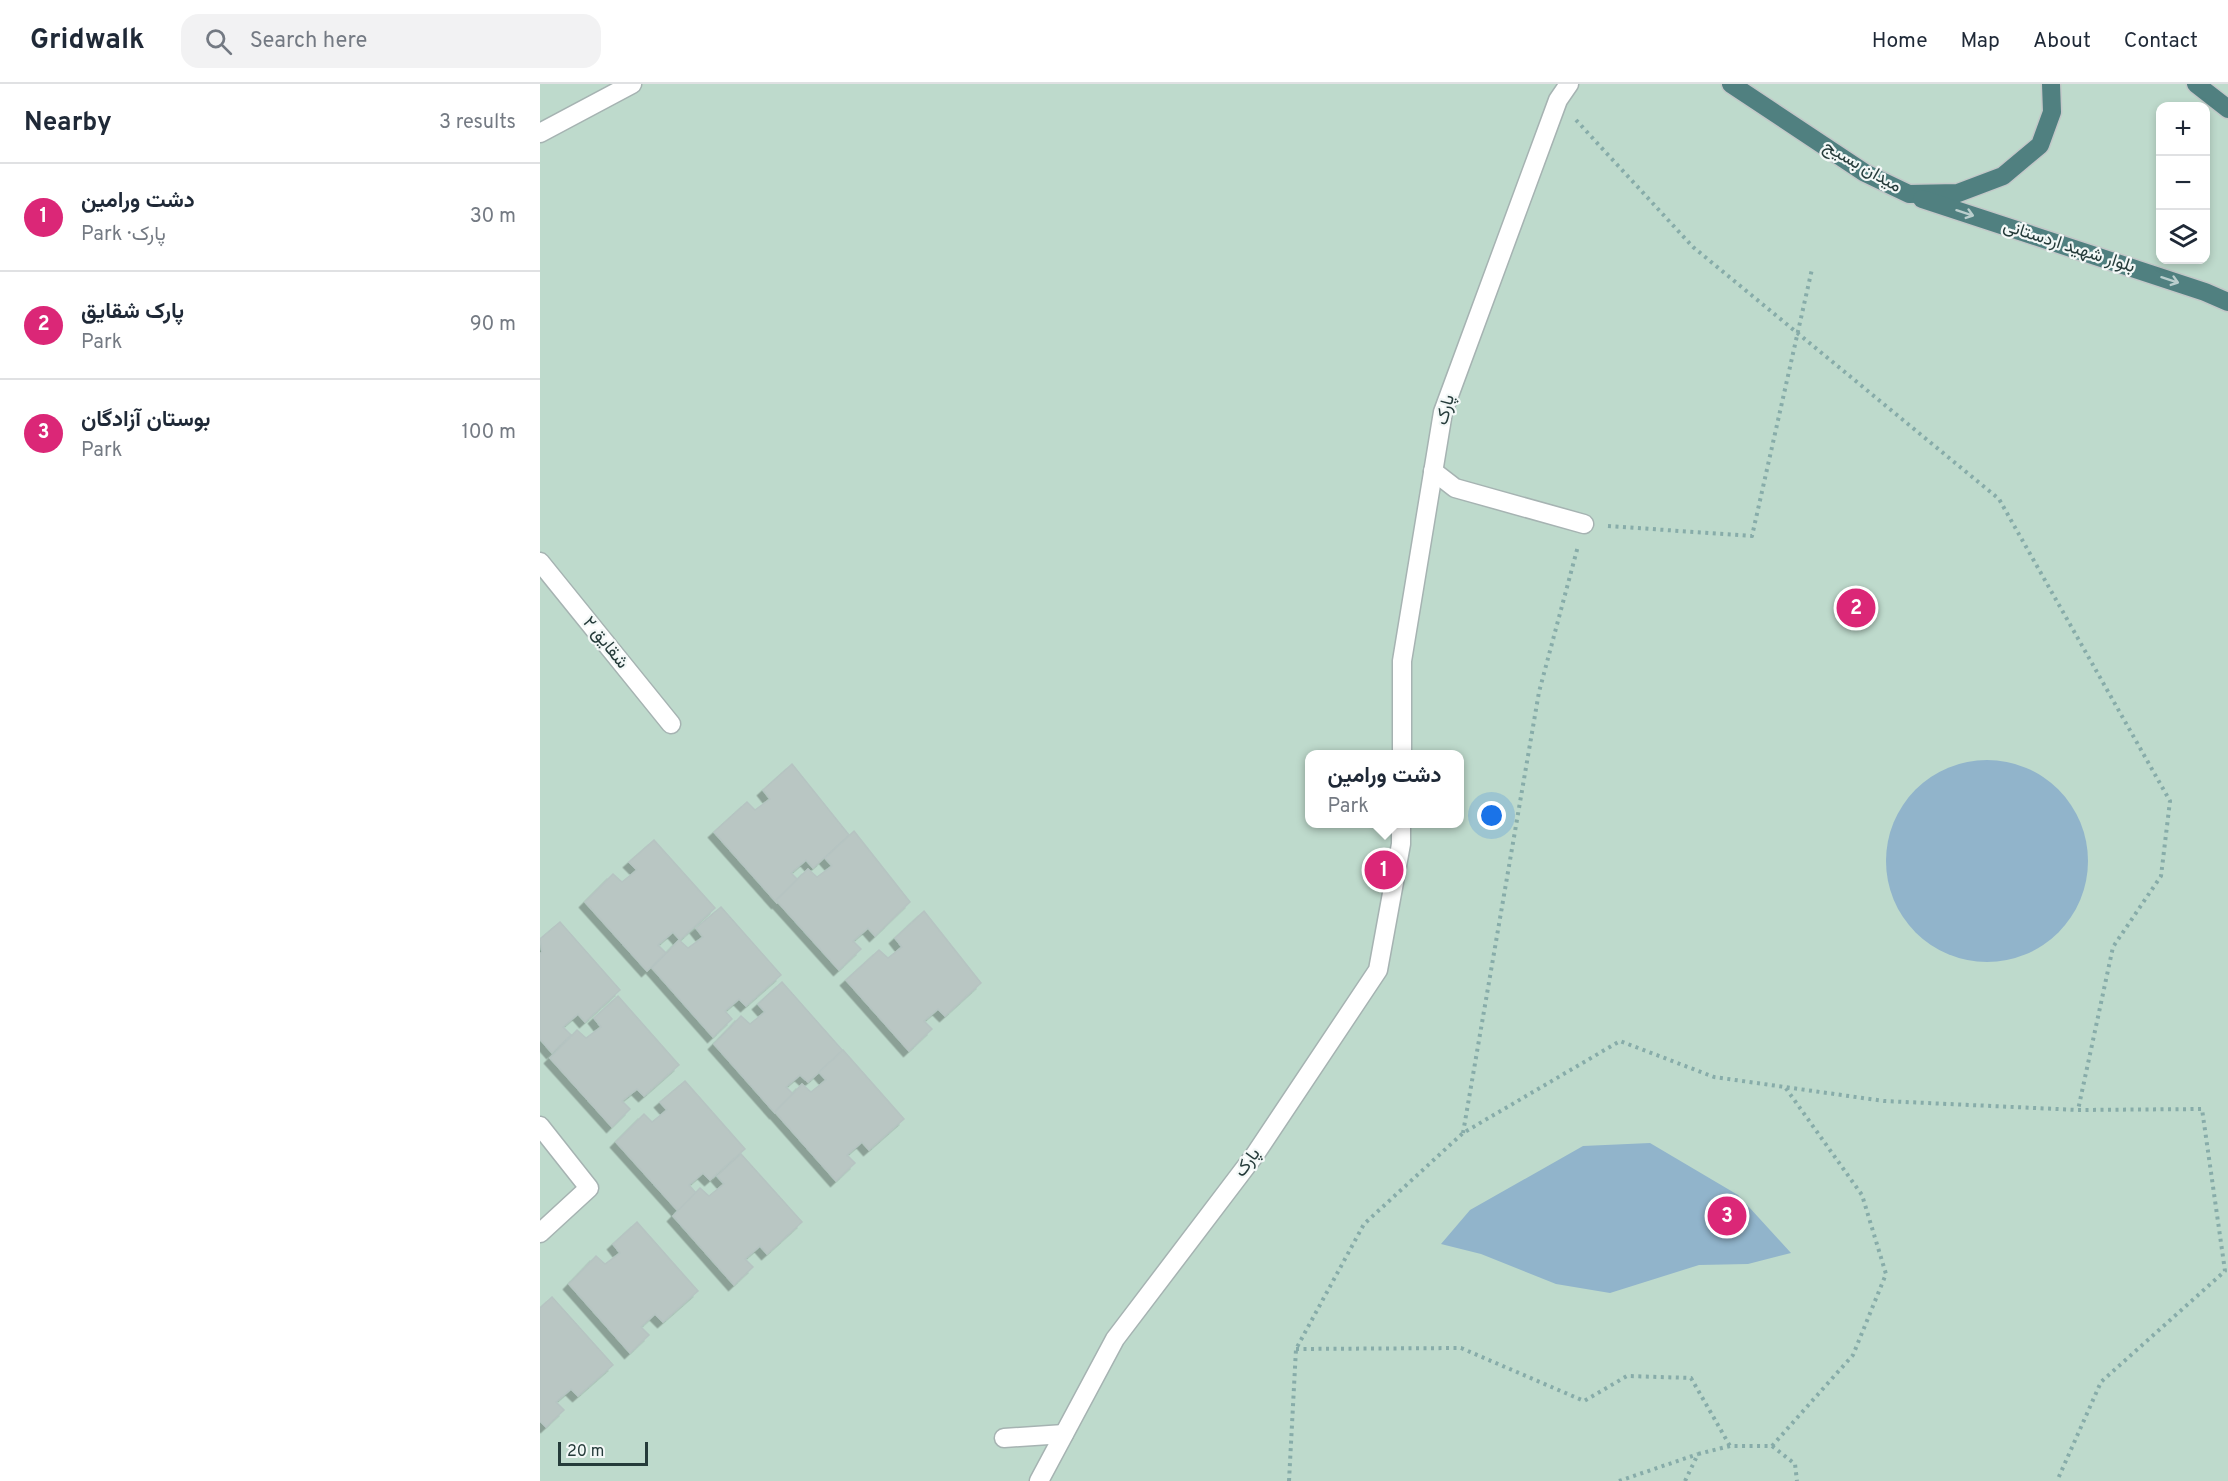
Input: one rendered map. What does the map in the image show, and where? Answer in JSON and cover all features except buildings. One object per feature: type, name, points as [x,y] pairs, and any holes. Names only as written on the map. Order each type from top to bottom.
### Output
[{"type":"highway","name":"میدان بسیج","points":[[1731,84],[1865,172],[1909,194],[1958,193],[2003,176],[2040,145],[2052,112],[2051,84]]},
{"type":"highway","points":[[2196,84],[2228,109]]},
{"type":"highway","name":"بلوار شهید اردستانی","points":[[1909,194],[2205,292],[2228,302]]},
{"type":"street","points":[[540,134],[632,84]]},
{"type":"street","name":"پارک","points":[[1401,750],[1402,661],[1443,412],[1558,100],[1569,84]]},
{"type":"street","points":[[1433,471],[1455,488],[1584,524]]},
{"type":"street","name":"شقایق ۲","points":[[540,562],[671,724]]},
{"type":"street","name":"پارک","points":[[1039,1481],[1115,1339],[1254,1156],[1378,970],[1401,844],[1401,828]]},
{"type":"street","points":[[540,1126],[589,1188],[540,1233]]},
{"type":"street","points":[[1004,1438],[1064,1434]]},
{"type":"path","points":[[1558,100],[1694,247],[1999,498],[2170,801],[2161,876],[2113,947],[2078,1110]]},
{"type":"path","points":[[1463,1133],[1539,692],[1584,524],[1752,536],[1812,269]]},
{"type":"path","points":[[1289,1481],[1296,1349],[1364,1224],[1463,1133],[1620,1041],[1714,1077],[1884,1101],[2078,1110],[2202,1109],[2225,1272],[2101,1382],[2056,1481]]},
{"type":"path","points":[[1772,1446],[1853,1355],[1886,1274],[1862,1195],[1784,1087]]},
{"type":"path","points":[[1296,1349],[1461,1348],[1584,1401],[1627,1376],[1692,1378],[1730,1446]]},
{"type":"path","points":[[1619,1481],[1698,1454],[1730,1446],[1772,1446],[1795,1464],[1797,1481]]},
{"type":"path","points":[[1685,1481],[1698,1454]]},
{"type":"green space","points":[[540,84],[2228,84],[2228,1481],[540,1481]]},
{"type":"water","points":[[1977,760],[1997,760],[2026,767],[2059,789],[2081,822],[2088,861],[2081,900],[2059,933],[2026,955],[1997,962],[1977,962],[1948,955],[1915,933],[1893,900],[1886,871],[1886,851],[1893,822],[1915,789],[1948,767]]},
{"type":"water","points":[[1650,1143],[1738,1195],[1791,1253],[1748,1264],[1699,1265],[1610,1293],[1556,1284],[1481,1254],[1441,1244],[1470,1210],[1583,1146]]},
{"type":"place","name":"پارک شقایق","points":[[1856,608]]},
{"type":"place","name":"دشت ورامین","points":[[1384,870]]},
{"type":"place","name":"بوستان آزادگان","points":[[1727,1216]]}]
